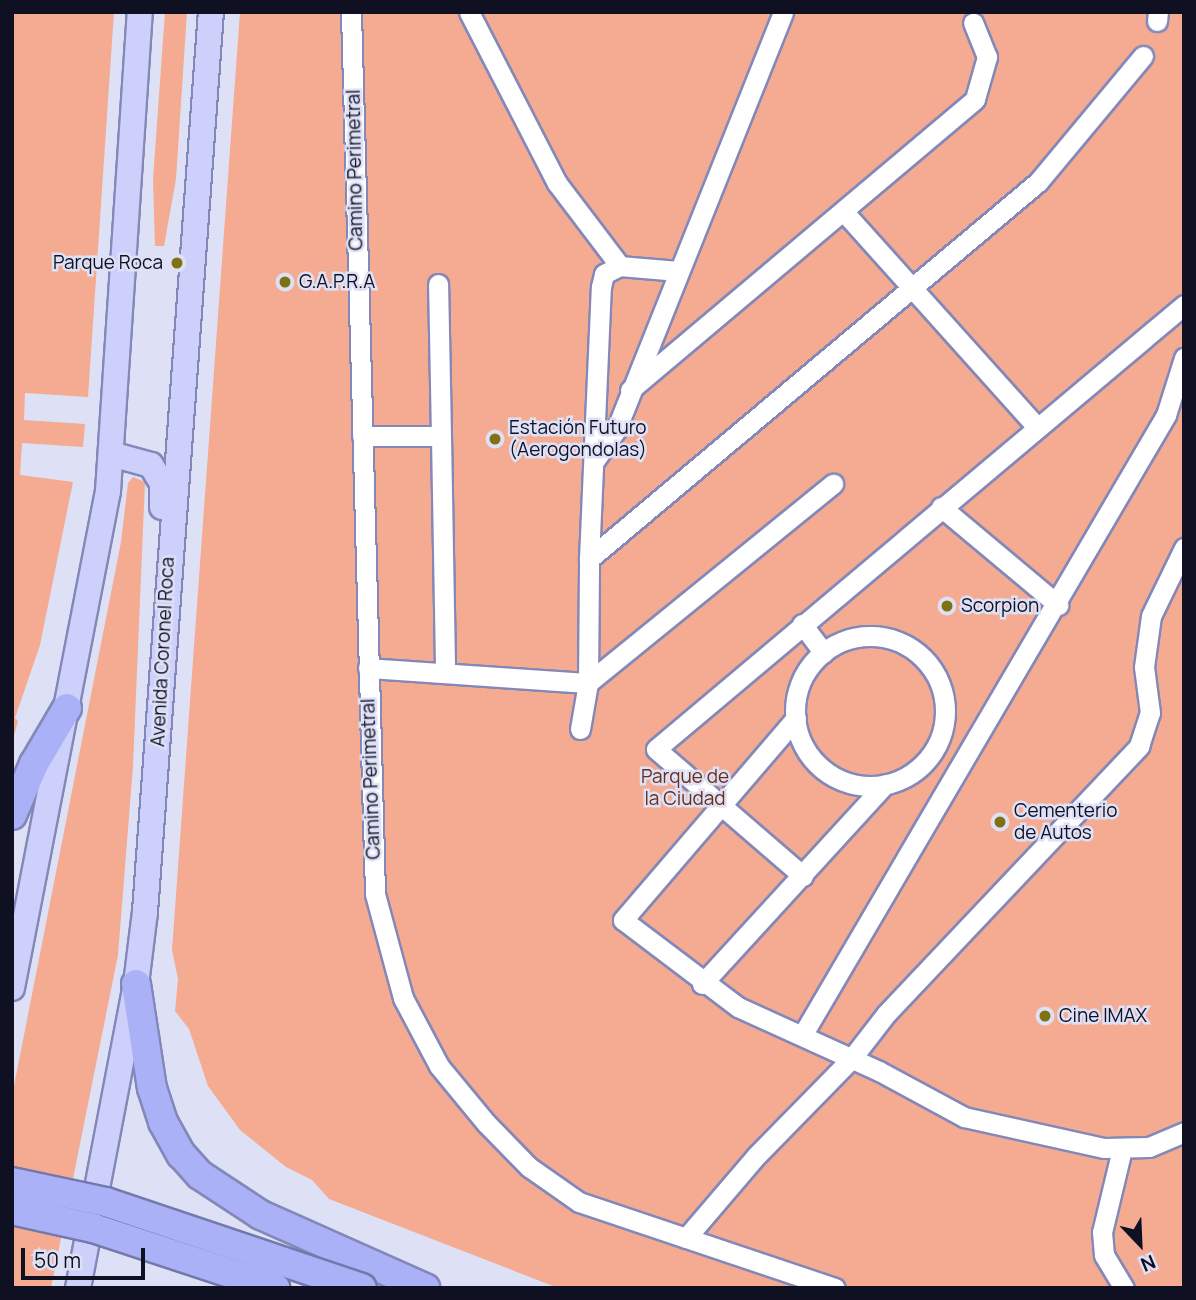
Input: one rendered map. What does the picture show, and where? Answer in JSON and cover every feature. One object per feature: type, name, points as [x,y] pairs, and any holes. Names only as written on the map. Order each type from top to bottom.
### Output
[{"type":"highway","points":[[12,815],[34,764],[67,708]]},
{"type":"highway","points":[[136,984],[152,1088],[181,1154],[225,1195],[425,1288]]},
{"type":"highway","points":[[12,1182],[106,1202],[362,1288]]},
{"type":"highway","points":[[12,1210],[93,1227],[275,1288]]},
{"type":"main road","points":[[12,988],[67,708],[111,454],[140,12]]},
{"type":"main road","name":"Avenida Coronel Roca","points":[[78,1288],[136,984],[152,816],[165,588],[211,12]]},
{"type":"main road","points":[[111,454],[151,465],[162,483],[160,542],[165,588]]},
{"type":"street","name":"Camino Perimetral","points":[[351,12],[375,894],[403,998],[439,1066],[529,1167],[569,1195],[835,1288]]},
{"type":"street","points":[[469,12],[557,183],[620,266]]},
{"type":"street","points":[[595,460],[617,430],[783,12]]},
{"type":"street","points":[[631,390],[975,99],[987,57],[973,23]]},
{"type":"street","points":[[589,559],[1038,182],[1143,56]]},
{"type":"street","points":[[844,212],[1037,427]]},
{"type":"street","points":[[580,729],[588,683],[589,559],[600,299],[604,274],[620,266],[678,271]]},
{"type":"street","points":[[438,284],[445,673]]},
{"type":"street","points":[[803,876],[656,749],[1184,304]]},
{"type":"street","points":[[803,1034],[1058,605],[1166,415],[1184,358]]},
{"type":"street","points":[[362,436],[441,436]]},
{"type":"street","points":[[368,668],[588,683],[833,484]]},
{"type":"street","points":[[941,508],[1058,605]]},
{"type":"street","points":[[686,1238],[757,1155],[852,1058],[886,1014],[1139,746],[1150,713],[1144,667],[1151,616],[1184,548]]},
{"type":"street","points":[[802,624],[824,653]]},
{"type":"street","points":[[889,638],[922,656],[937,676],[945,713],[935,749],[908,775],[885,784],[849,783],[827,772],[804,745],[796,718],[800,686],[824,653],[851,639],[889,638]]},
{"type":"street","points":[[796,718],[623,920],[702,984],[738,1007],[803,1034],[964,1117],[1122,1149],[1149,1147],[1184,1132]]},
{"type":"street","points":[[702,984],[885,784]]},
{"type":"street","points":[[1122,1149],[1102,1232],[1104,1255],[1124,1288]]},
{"type":"green space","points":[[12,12],[114,12],[88,397],[25,393],[24,420],[85,424],[83,447],[22,443],[20,475],[73,482],[40,645],[15,718],[18,721],[12,743]]},
{"type":"green space","points":[[165,12],[187,12],[176,179],[164,246],[155,246],[153,179]]},
{"type":"green space","name":"Parque de la Ciudad","points":[[240,12],[1184,12],[1184,1288],[558,1288],[329,1199],[312,1180],[286,1167],[240,1130],[208,1086],[189,1029],[175,1011],[178,979],[172,950]]},
{"type":"green space","points":[[133,477],[145,482],[133,766],[118,955],[51,1288],[12,1288],[12,1096],[121,542],[128,483]]},
{"type":"place","name":"Parque Roca","points":[[177,263]]},
{"type":"place","name":"G.A.P.R.A","points":[[285,282]]},
{"type":"place","name":"Estación Futuro (Aerogondolas)","points":[[495,439]]},
{"type":"place","name":"Scorpion","points":[[947,606]]},
{"type":"place","name":"Cementerio de Autos","points":[[1000,822]]},
{"type":"place","name":"Cine IMAX","points":[[1045,1016]]}]
